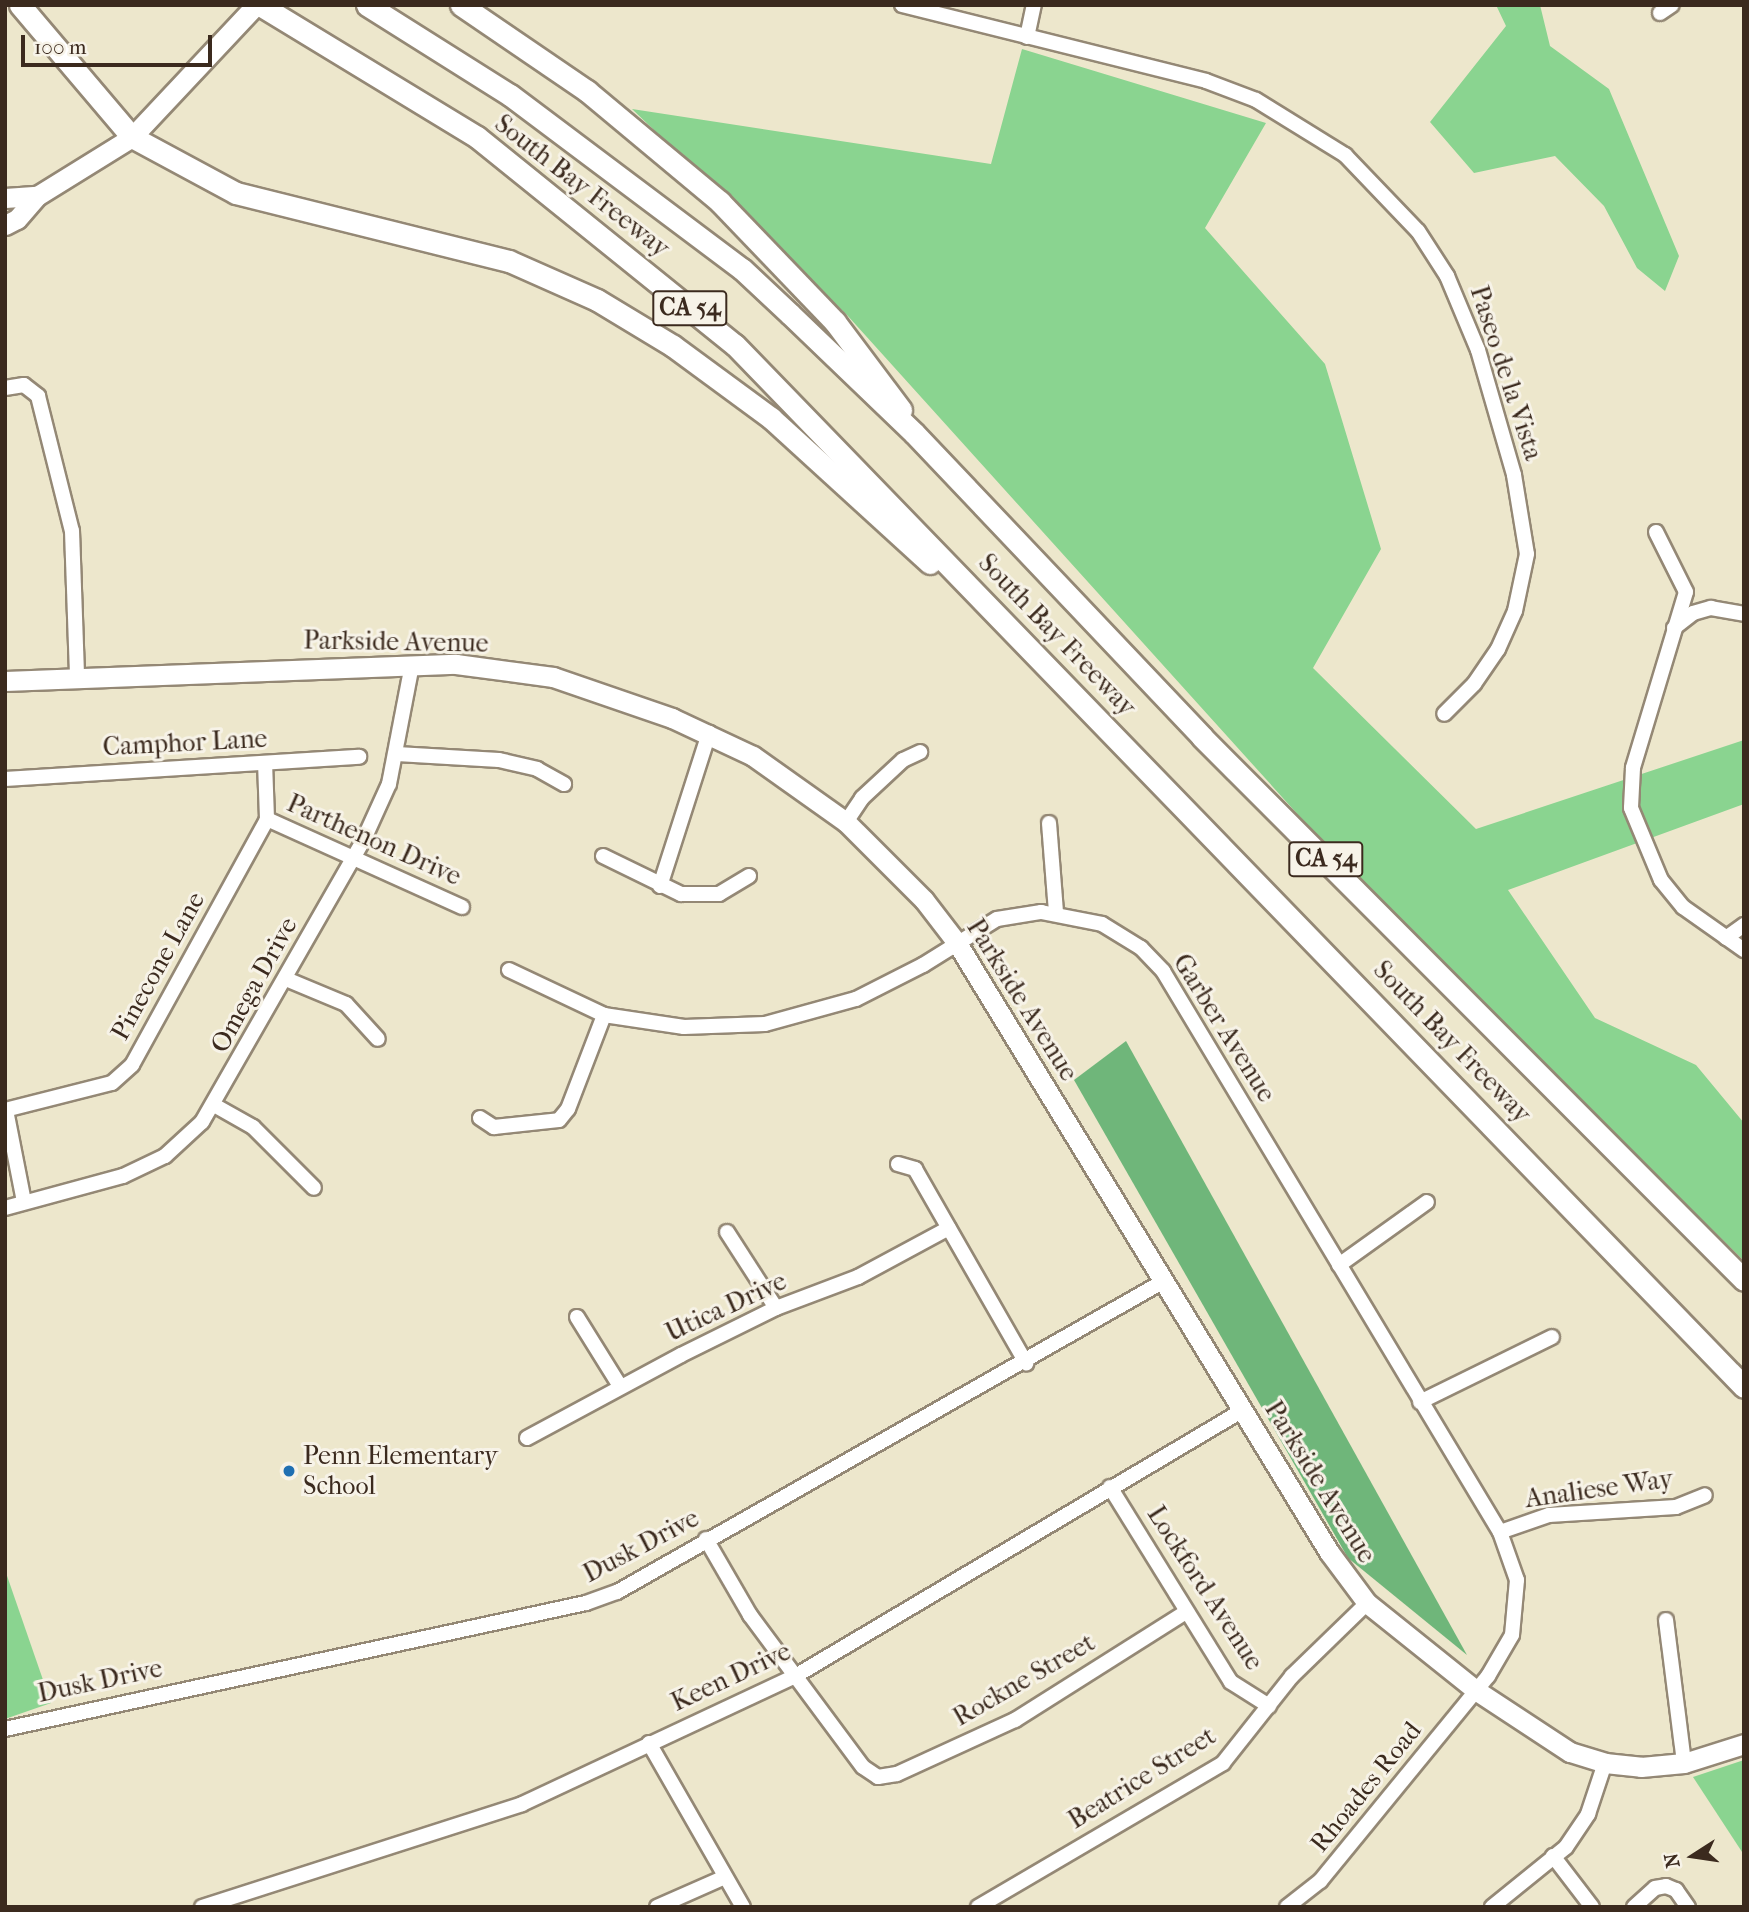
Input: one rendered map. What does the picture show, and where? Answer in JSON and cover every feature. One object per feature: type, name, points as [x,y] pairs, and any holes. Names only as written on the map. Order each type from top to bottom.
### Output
[{"type":"highway","points":[[20,5],[132,137],[236,193],[509,261],[597,300],[673,346],[771,418],[1062,681]]},
{"type":"highway","name":"South Bay Freeway","points":[[258,5],[477,137],[735,345],[1744,1387]]},
{"type":"highway","name":"South Bay Freeway","points":[[367,5],[510,95],[742,269],[914,433],[1202,737],[1744,1280]]},
{"type":"highway","points":[[461,5],[587,91],[720,202],[835,322],[892,392],[914,433]]},
{"type":"main road","points":[[5,225],[17,219],[37,195],[132,137],[258,5]]},
{"type":"main road","points":[[5,198],[37,195]]},
{"type":"main road","name":"Parkside Avenue","points":[[5,681],[412,664],[466,665],[553,677],[709,733],[753,756],[846,822],[924,900],[957,943],[1329,1552],[1367,1603],[1476,1691],[1570,1752],[1605,1763],[1641,1767],[1684,1763],[1744,1744]]},
{"type":"street","name":"Paseo de la Vista","points":[[902,5],[1206,81],[1279,111],[1365,172],[1433,253],[1459,300],[1478,350],[1514,475],[1527,554],[1515,611],[1498,649],[1474,684],[1444,714]]},
{"type":"street","points":[[1027,37],[1034,5]]},
{"type":"street","points":[[5,388],[24,385],[38,396],[72,531],[77,677]]},
{"type":"street","points":[[1656,532],[1686,592],[1670,635],[1633,768],[1632,808],[1661,880],[1682,907],[1744,950]]},
{"type":"street","points":[[1670,635],[1686,617],[1702,610],[1720,608],[1744,614]]},
{"type":"street","name":"Omega Drive","points":[[5,1208],[123,1176],[165,1156],[202,1122],[352,860],[389,783],[397,754],[412,664]]},
{"type":"street","points":[[660,886],[709,733]]},
{"type":"street","points":[[846,822],[862,798],[903,760],[920,752]]},
{"type":"street","points":[[397,754],[499,760],[537,769],[564,785]]},
{"type":"street","name":"Camphor Lane","points":[[10,778],[359,757]]},
{"type":"street","points":[[265,763],[267,819]]},
{"type":"street","name":"Parthenon Drive","points":[[267,819],[352,860],[462,907]]},
{"type":"street","name":"Pinecone Lane","points":[[5,1110],[112,1083],[132,1065],[267,819]]},
{"type":"street","points":[[1049,823],[1056,912]]},
{"type":"street","points":[[603,856],[681,894],[719,894],[749,876]]},
{"type":"street","name":"Garber Avenue","points":[[509,970],[604,1015],[711,1028],[796,1018],[856,999],[997,919],[1056,912],[1116,930],[1163,971],[1500,1532],[1515,1568],[1517,1614],[1506,1648],[1476,1691]]},
{"type":"street","points":[[1726,938],[1744,925]]},
{"type":"street","points":[[286,979],[346,1004],[378,1039]]},
{"type":"street","points":[[480,1118],[494,1127],[559,1119],[568,1109],[604,1015]]},
{"type":"street","points":[[214,1105],[253,1127],[314,1188]]},
{"type":"street","points":[[5,1110],[24,1202]]},
{"type":"street","points":[[898,1164],[915,1169],[1026,1363]]},
{"type":"street","points":[[1339,1265],[1427,1202]]},
{"type":"street","name":"Utica Drive","points":[[527,1438],[620,1386],[776,1308],[858,1277],[949,1228]]},
{"type":"street","points":[[727,1232],[776,1308]]},
{"type":"street","name":"Dusk Drive","points":[[5,1728],[586,1603],[617,1592],[706,1539],[1026,1363],[1164,1281]]},
{"type":"street","points":[[577,1317],[620,1386]]},
{"type":"street","points":[[1420,1402],[1552,1337]]},
{"type":"street","name":"Keen Drive","points":[[202,1907],[522,1804],[797,1675],[1243,1410]]},
{"type":"street","name":"Lockford Avenue","points":[[1110,1487],[1231,1682],[1269,1706]]},
{"type":"street","name":"Analiese Way","points":[[1500,1532],[1549,1515],[1676,1507],[1705,1495]]},
{"type":"street","points":[[706,1539],[750,1615],[797,1675]]},
{"type":"street","name":"Beatrice Street","points":[[978,1907],[1223,1763],[1292,1676],[1367,1603]]},
{"type":"street","name":"Rockne Street","points":[[797,1675],[863,1768],[878,1777],[897,1774],[1015,1720],[1186,1612]]},
{"type":"street","points":[[1666,1620],[1684,1763]]},
{"type":"street","name":"Rhoades Road","points":[[1287,1907],[1320,1881],[1476,1691]]},
{"type":"street","points":[[649,1743],[743,1907]]},
{"type":"street","points":[[1492,1907],[1566,1847],[1588,1814],[1605,1763]]},
{"type":"street","points":[[1553,1856],[1592,1907]]},
{"type":"street","points":[[657,1907],[725,1877]]},
{"type":"street","points":[[1634,1907],[1655,1888],[1666,1886],[1676,1890],[1688,1907]]},
{"type":"green space","points":[[1496,5],[1540,5],[1550,46],[1609,89],[1679,256],[1665,291],[1637,268],[1604,206],[1555,156],[1474,173],[1430,122],[1506,26]]},
{"type":"green space","points":[[1022,49],[1266,123],[1205,228],[1325,364],[1381,549],[1313,668],[1476,829],[1744,740],[1744,804],[1508,890],[1595,1018],[1696,1065],[1744,1123],[1744,1261],[1366,890],[847,315],[632,109],[991,164]]},
{"type":"green space","points":[[1126,1041],[1467,1655],[1348,1558],[1074,1080]]},
{"type":"green space","points":[[5,1570],[51,1703],[5,1719]]},
{"type":"green space","points":[[1744,1760],[1744,1855],[1693,1777]]},
{"type":"place","name":"Penn Elementary School","points":[[289,1471]]}]
